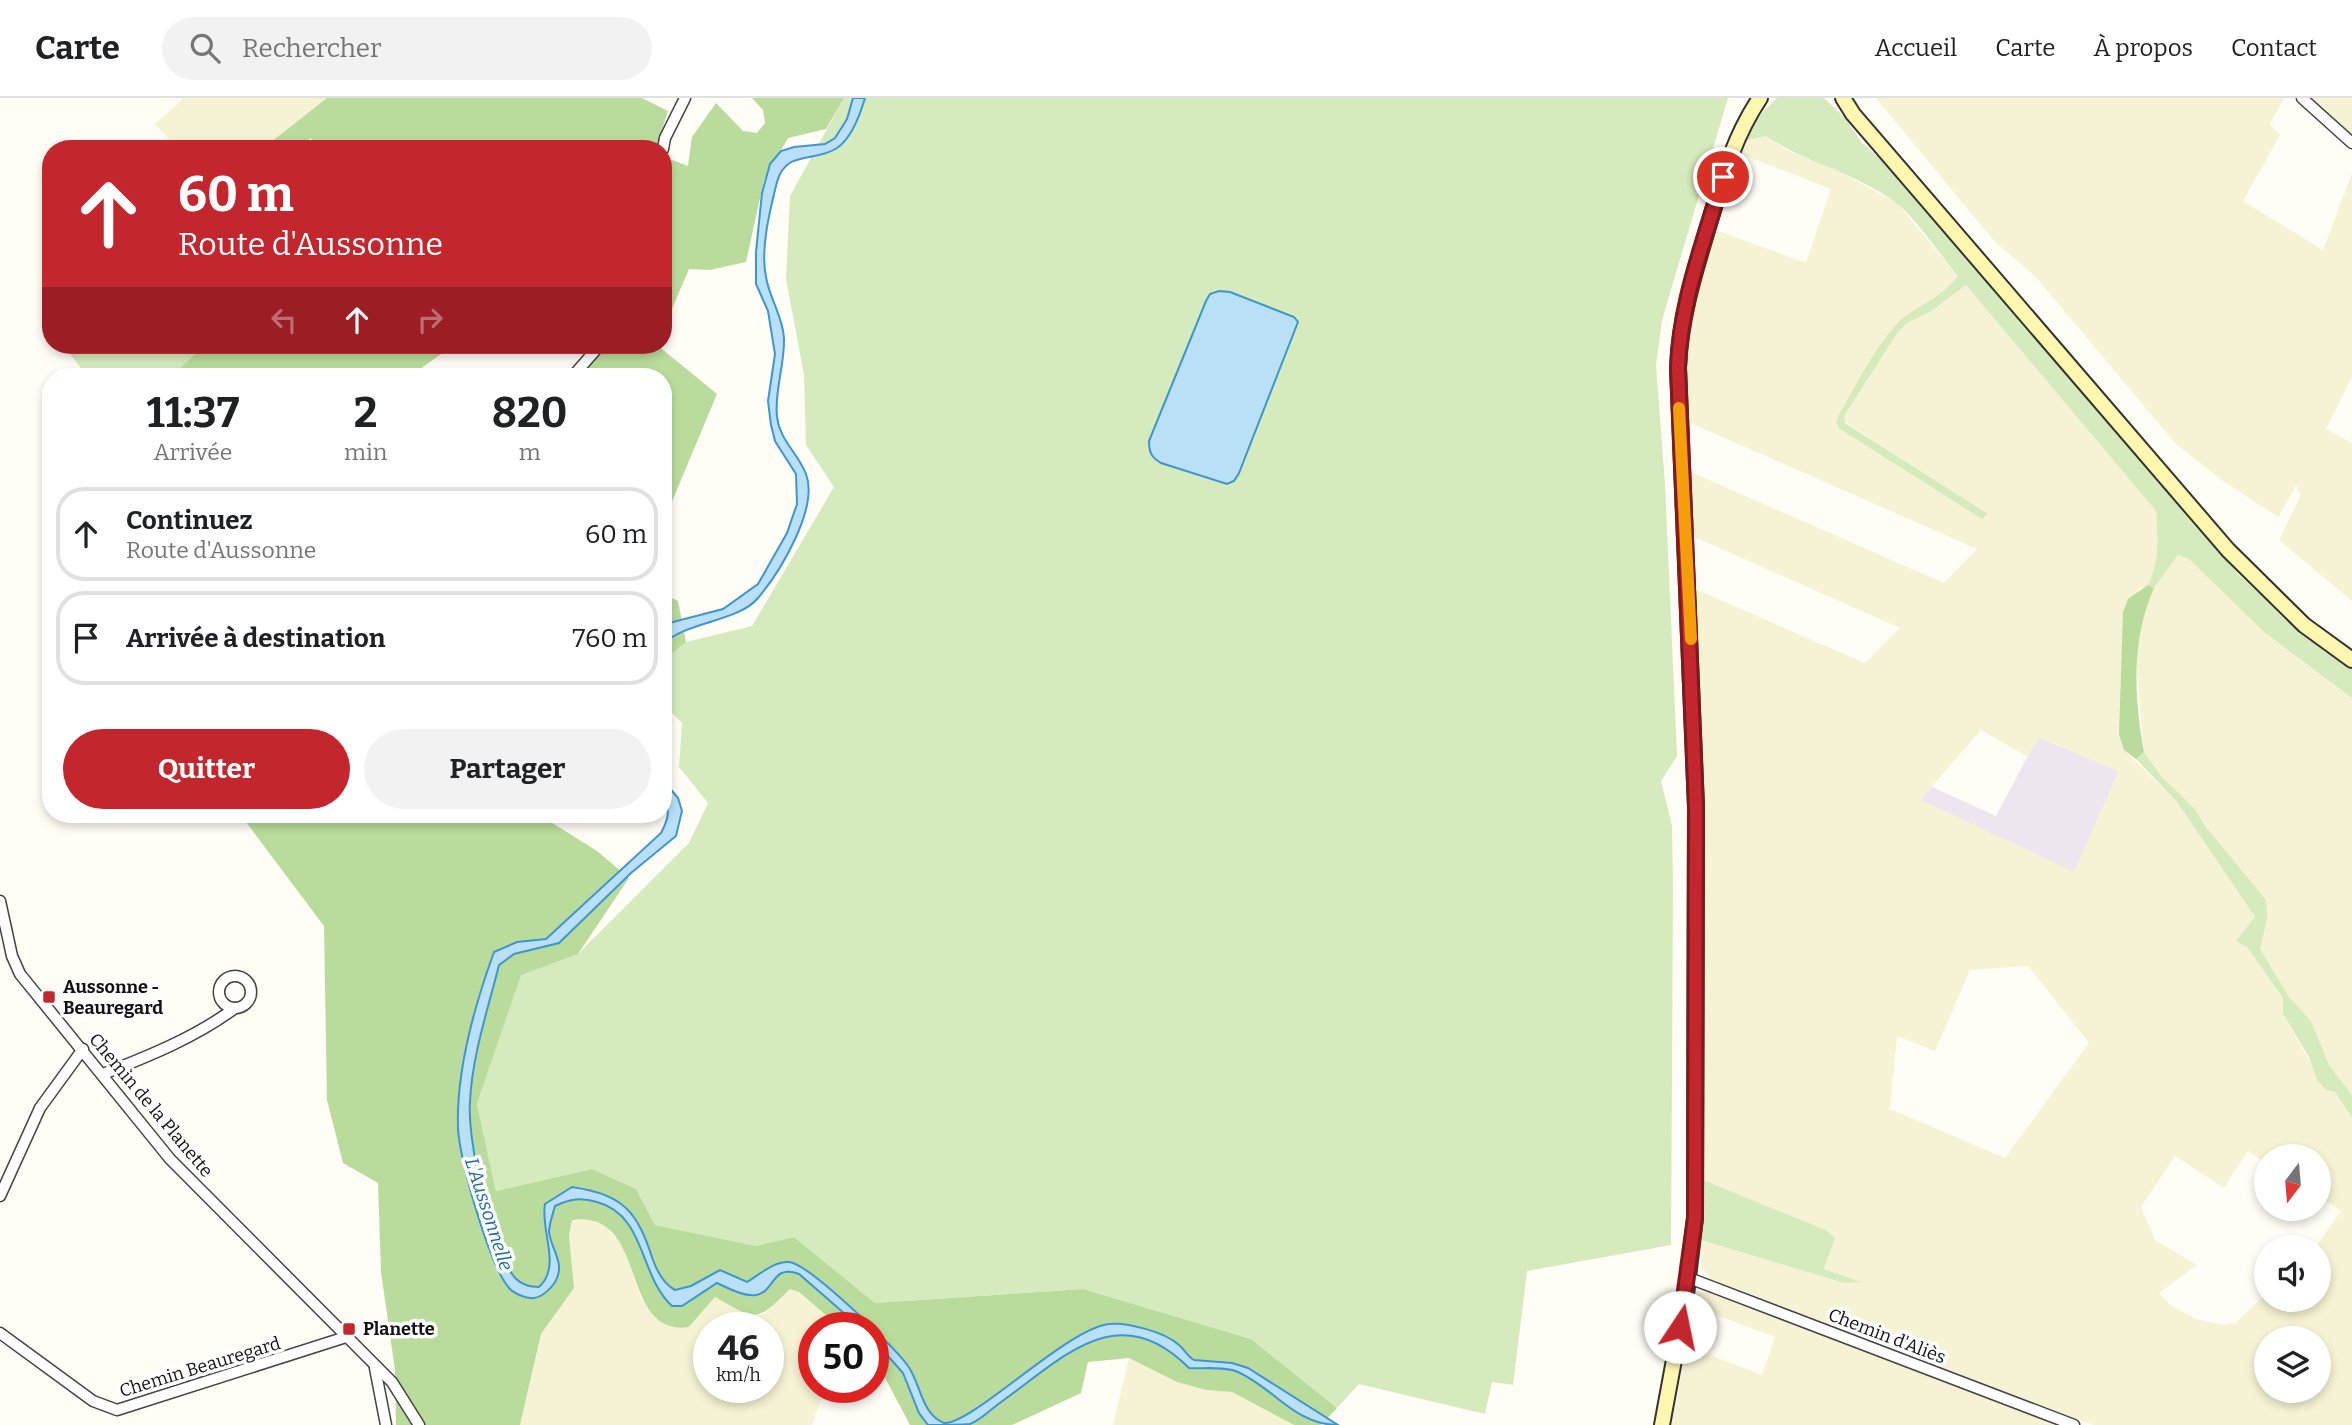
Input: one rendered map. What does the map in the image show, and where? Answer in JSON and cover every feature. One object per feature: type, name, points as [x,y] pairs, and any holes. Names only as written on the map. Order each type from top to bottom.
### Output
[{"type":"main road","points":[[1662,1425],[1689,1278],[1693,1238],[1696,807],[1678,368],[1679,334],[1687,297],[1737,134],[1759,98]]},
{"type":"main road","points":[[1750,113],[1768,98]]},
{"type":"main road","points":[[1835,98],[1853,114],[2235,558],[2304,625],[2352,660]]},
{"type":"main road","points":[[1843,98],[1853,114]]},
{"type":"street","points":[[665,140],[685,98]]},
{"type":"street","points":[[2302,98],[2352,143]]},
{"type":"street","points":[[580,368],[592,354]]},
{"type":"street","name":"Chemin de la Planette","points":[[0,901],[12,956],[20,974],[170,1158],[391,1381],[419,1425]]},
{"type":"street","points":[[0,961],[12,956]]},
{"type":"street","points":[[103,1074],[156,1052],[218,1021],[236,1008]]},
{"type":"street","points":[[0,1196],[40,1108],[83,1049]]},
{"type":"street","name":"Chemin d'Aliès","points":[[1689,1278],[2074,1425]]},
{"type":"street","name":"Chemin Beauregard","points":[[0,1333],[93,1401],[117,1410],[346,1337]]},
{"type":"street","points":[[375,1367],[382,1389],[386,1425]]},
{"type":"shaded area","points":[[184,98],[327,98],[273,140],[170,140],[155,124]]},
{"type":"shaded area","points":[[1876,98],[2284,98],[2270,124],[2280,135],[2243,201],[2323,250],[2352,173],[2352,377],[2326,429],[2352,443],[2352,601],[2279,540],[2301,495],[2296,486],[2278,517],[2223,481],[2176,444],[2034,275],[1994,241]]},
{"type":"shaded area","points":[[2352,98],[2352,138],[2310,100]]},
{"type":"shaded area","points":[[1766,136],[1785,149],[1838,171],[1897,203],[1958,276],[1945,293],[1907,315],[1836,423],[1987,514],[1845,422],[1844,416],[1898,332],[1966,285],[2156,511],[2159,545],[2157,567],[2148,585],[2139,590],[2124,750],[2177,802],[2255,917],[2247,947],[2283,998],[2283,1014],[2326,1090],[2335,1092],[2352,1118],[2352,1425],[2093,1425],[1711,1279],[1701,1267],[1701,1240],[1844,1283],[1858,1281],[1824,1269],[1835,1238],[1826,1230],[1703,1180],[1703,761],[1695,589],[1865,663],[1900,628],[1692,536],[1691,472],[1944,583],[1977,549],[1686,421],[1687,326],[1713,229],[1806,263],[1831,189],[1736,152],[1739,142]],"holes":[[[1981,730],[2028,757],[2039,737],[2119,771],[2074,872],[1920,800]],[[2028,966],[2089,1043],[2005,1158],[1890,1109],[1897,1036],[1935,1051],[1970,970]],[[2254,1144],[2331,1144],[2331,1204],[2341,1211],[2324,1235],[2331,1235],[2331,1312],[2254,1312],[2254,1306],[2236,1323],[2223,1325],[2196,1319],[2170,1305],[2159,1293],[2197,1265],[2155,1240],[2141,1207],[2175,1156],[2224,1188],[2248,1151],[2254,1155]]]},
{"type":"shaded area","points":[[2178,555],[2189,559],[2264,632],[2352,698],[2352,1095],[2329,1065],[2311,1021],[2289,997],[2260,949],[2267,919],[2195,809],[2161,776],[2144,752],[2137,638],[2142,614],[2154,588]]},
{"type":"shaded area","points":[[2038,737],[2119,771],[2074,873],[1920,800],[1930,786],[1996,816]]},
{"type":"shaded area","points":[[588,1218],[606,1226],[625,1249],[641,1298],[655,1318],[690,1327],[693,1323],[693,1403],[784,1403],[784,1312],[766,1312],[789,1289],[799,1292],[822,1312],[798,1312],[798,1403],[820,1403],[812,1425],[520,1425],[541,1334],[574,1288],[569,1235],[572,1220]]},
{"type":"shaded area","points":[[1709,1291],[2063,1425],[1671,1425],[1687,1346],[1762,1375],[1775,1337],[1694,1307],[1697,1292]]},
{"type":"shaded area","points":[[715,1297],[741,1312],[702,1312]]},
{"type":"shaded area","points":[[1129,1358],[1177,1382],[1206,1390],[1232,1392],[1294,1425],[1113,1425]]},
{"type":"green space","points":[[327,98],[642,98],[668,111],[659,140],[273,140]]},
{"type":"green space","points":[[752,98],[844,98],[826,129],[788,138],[764,180],[746,262],[710,270],[689,269],[672,309],[672,160],[688,166],[692,137],[716,103],[743,131],[757,133],[765,123],[763,110]]},
{"type":"green space","points":[[844,98],[1728,98],[1662,320],[1656,365],[1665,484],[1677,756],[1661,781],[1672,826],[1671,1245],[1527,1271],[1513,1385],[1492,1382],[1485,1414],[1359,1384],[1337,1408],[1251,1339],[1083,1289],[875,1303],[794,1237],[756,1246],[655,1225],[636,1189],[592,1169],[496,1191],[477,1104],[521,974],[578,954],[689,843],[708,803],[679,767],[682,723],[672,713],[672,654],[686,642],[752,626],[834,487],[806,445],[804,375],[786,279],[790,196]],"holes":[[[1206,301],[1298,322],[1234,481],[1161,463],[1150,451],[1149,441]]]},
{"type":"green space","points":[[1777,98],[1824,98],[1846,119],[1862,143],[1892,169],[2239,575],[2313,642],[2352,669],[2352,698],[2264,632],[2189,559],[2178,555],[2154,588],[2148,585],[2158,540],[2156,511],[1966,285],[1898,332],[1844,416],[1845,423],[1988,514],[1982,519],[1840,429],[1836,423],[1838,416],[1878,347],[1901,320],[1941,293],[1958,276],[1911,217],[1880,192],[1766,136],[1739,142],[1751,124]]},
{"type":"green space","points":[[70,354],[195,354],[180,368],[81,368]]},
{"type":"green space","points":[[195,354],[441,354],[421,368],[180,368]]},
{"type":"green space","points":[[597,354],[668,354],[717,394],[672,502],[672,368],[585,368]]},
{"type":"green space","points":[[2148,585],[2154,588],[2141,627],[2137,669],[2138,710],[2144,752],[2136,759],[2124,750],[2119,734],[2123,612],[2128,599]]},
{"type":"green space","points":[[672,598],[678,601],[686,642],[672,654]]},
{"type":"green space","points":[[2144,752],[2161,776],[2195,809],[2206,827],[2266,900],[2267,919],[2260,949],[2289,997],[2311,1021],[2329,1065],[2352,1095],[2352,1118],[2335,1092],[2326,1090],[2317,1080],[2309,1057],[2283,1014],[2283,998],[2247,947],[2236,941],[2255,917],[2177,802],[2136,759]]},
{"type":"green space","points":[[247,823],[552,823],[597,851],[629,878],[578,954],[521,975],[477,1104],[496,1191],[592,1169],[636,1189],[655,1225],[756,1246],[794,1237],[875,1303],[1083,1289],[1251,1339],[1337,1408],[1321,1425],[1294,1425],[1232,1392],[1206,1390],[1177,1382],[1129,1358],[1088,1362],[1081,1393],[1012,1425],[910,1425],[889,1385],[889,1312],[822,1312],[799,1292],[790,1289],[763,1312],[744,1312],[715,1297],[702,1312],[693,1312],[693,1322],[689,1327],[667,1325],[652,1313],[641,1295],[625,1252],[613,1234],[597,1222],[572,1220],[569,1235],[574,1288],[541,1334],[520,1425],[396,1425],[395,1370],[381,1272],[378,1183],[343,1163],[327,1100],[324,926]]},
{"type":"green space","points":[[1703,1180],[1826,1230],[1835,1238],[1824,1269],[1861,1282],[1844,1283],[1701,1240]]},
{"type":"water","points":[[853,98],[865,98],[855,126],[842,144],[828,152],[794,161],[781,172],[771,205],[765,242],[766,277],[784,338],[777,417],[785,440],[806,474],[809,488],[802,521],[777,572],[758,598],[738,612],[672,637],[672,622],[723,609],[758,584],[787,533],[797,504],[796,474],[775,441],[768,401],[775,354],[768,311],[756,284],[756,252],[762,193],[770,164],[781,151],[825,144],[835,138],[847,119]]},
{"type":"water","points":[[1230,292],[1294,317],[1298,322],[1239,473],[1234,481],[1227,484],[1161,463],[1153,456],[1149,445],[1206,301],[1210,294]]},
{"type":"water","points":[[672,791],[678,798],[682,811],[676,836],[631,873],[559,943],[514,954],[499,965],[477,1050],[470,1102],[472,1142],[482,1193],[497,1243],[515,1278],[526,1285],[539,1287],[546,1279],[550,1259],[545,1204],[572,1187],[590,1190],[616,1201],[634,1217],[659,1273],[675,1290],[691,1286],[720,1270],[747,1282],[772,1266],[789,1262],[814,1276],[856,1312],[843,1312],[799,1274],[790,1272],[778,1275],[767,1289],[756,1295],[741,1293],[717,1283],[682,1306],[672,1306],[653,1279],[634,1233],[625,1220],[613,1209],[591,1200],[576,1200],[555,1206],[549,1232],[559,1272],[551,1288],[537,1297],[525,1297],[510,1289],[485,1237],[464,1163],[458,1128],[458,1106],[468,1039],[494,952],[517,942],[546,939],[661,833],[665,823],[672,823]]},
{"type":"water","points":[[1109,1324],[1126,1325],[1146,1329],[1173,1340],[1194,1360],[1232,1363],[1248,1368],[1338,1425],[1309,1419],[1238,1372],[1220,1368],[1189,1368],[1163,1347],[1138,1337],[1115,1336],[1092,1342],[1069,1353],[970,1424],[928,1425],[919,1413],[903,1373],[889,1357],[889,1345],[908,1366],[926,1406],[936,1419],[944,1423],[957,1420],[976,1409],[1045,1358],[1091,1330]]},
{"type":"slow traffic","points":[[1679,408],[1691,639]]},
{"type":"place","name":"Aussonne - Beauregard","points":[[49,997]]},
{"type":"place","name":"Planette","points":[[349,1329]]},
{"type":"route","points":[[1680,1327],[1692,1256],[1695,1218],[1696,807],[1691,626],[1680,424],[1679,334],[1687,297],[1723,177]]},
{"type":"water label","name":"L'Aussonnelle","points":[[489,1214]]}]
